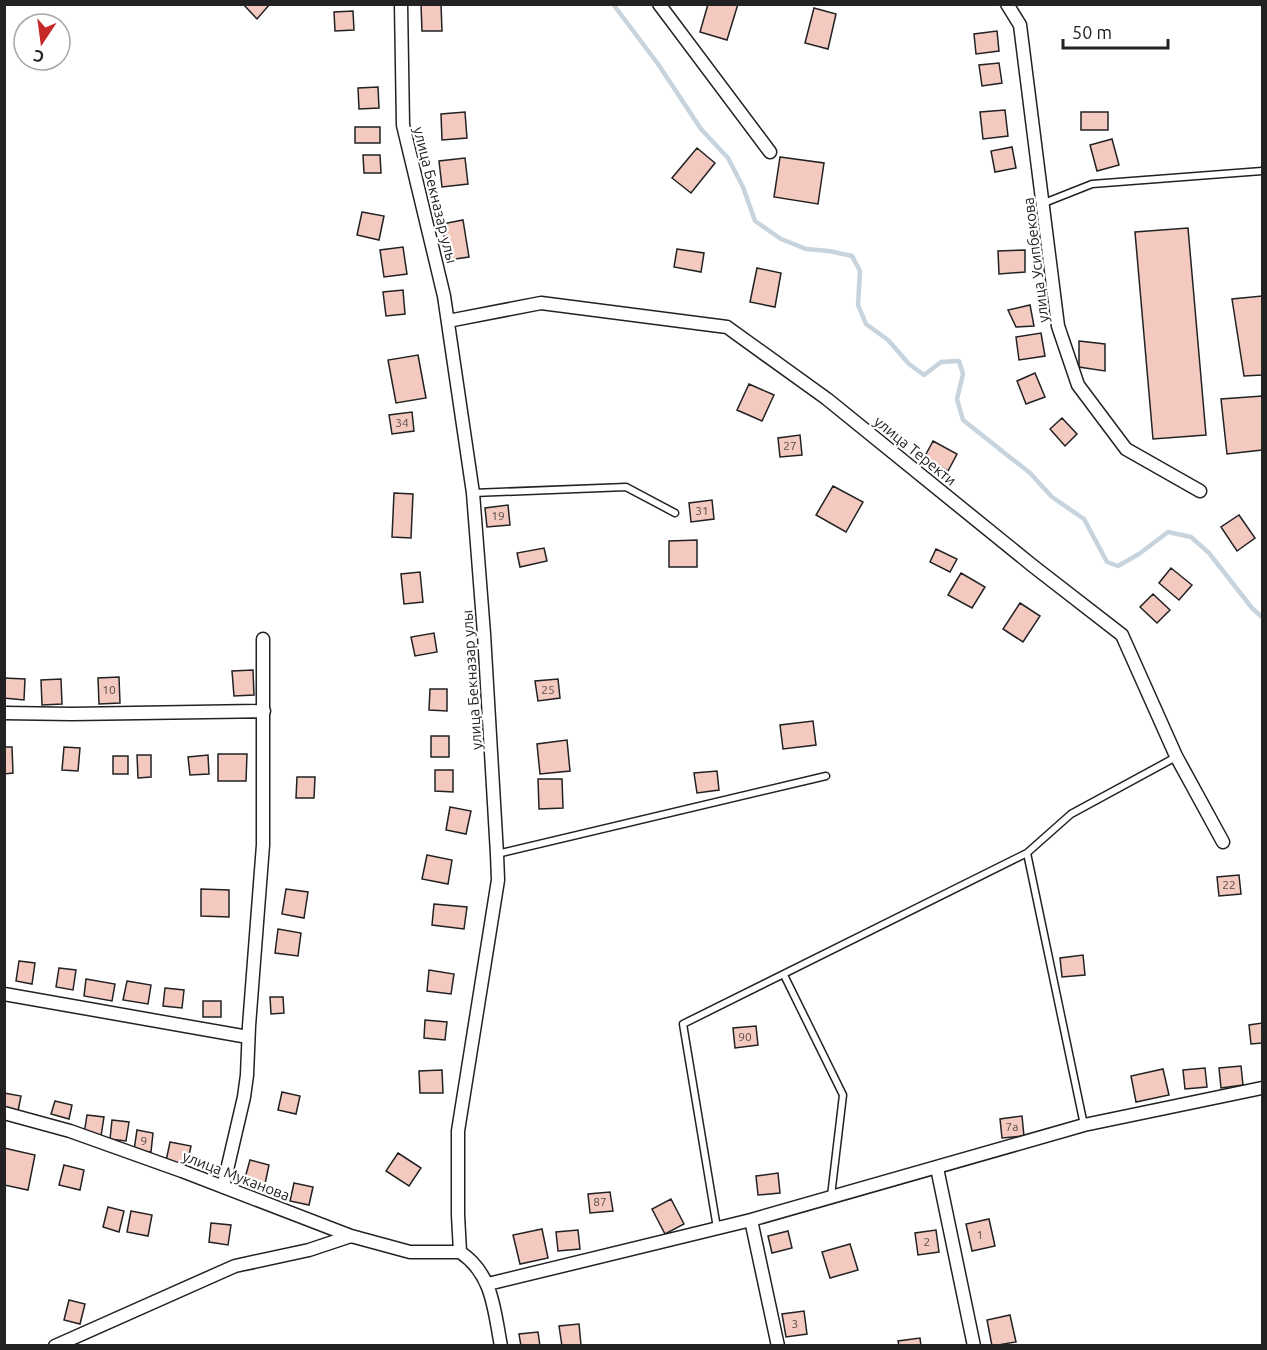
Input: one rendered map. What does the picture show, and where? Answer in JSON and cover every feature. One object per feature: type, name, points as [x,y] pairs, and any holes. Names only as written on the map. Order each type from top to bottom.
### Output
[{"type":"street","name":"улица Бекназар улы","points":[[401,4],[403,125],[444,296],[472,494],[484,634],[497,854],[498,880],[458,1131],[460,1252]]},
{"type":"street","points":[[659,4],[770,152]]},
{"type":"street","name":"улица Усипбекова","points":[[1007,4],[1020,25],[1058,326],[1078,385],[1126,449],[1200,491]]},
{"type":"street","name":"улица Теректи","points":[[448,321],[541,303],[727,327],[827,399],[1122,635],[1176,756],[1222,842]]},
{"type":"street","points":[[223,1187],[247,1075],[263,845],[263,639]]},
{"type":"street","points":[[4,713],[264,711]]},
{"type":"street","points":[[4,994],[248,1037]]},
{"type":"street","points":[[488,1284],[751,1220],[1084,1125],[1263,1088]]},
{"type":"street","name":"улица Муканова","points":[[4,1113],[69,1131],[351,1236],[401,1250],[460,1252]]},
{"type":"street","points":[[937,1168],[974,1346]]},
{"type":"street","points":[[751,1220],[778,1346]]},
{"type":"street","points":[[55,1346],[235,1266],[309,1250],[351,1236]]},
{"type":"street","points":[[460,1252],[474,1261],[488,1284],[501,1346]]},
{"type":"lane","points":[[1044,203],[1092,184],[1263,171]]},
{"type":"lane","points":[[472,494],[626,487],[675,513]]},
{"type":"lane","points":[[717,1229],[683,1024],[1027,853],[1071,814],[1176,756]]},
{"type":"lane","points":[[497,854],[826,776]]},
{"type":"lane","points":[[1027,853],[1084,1125]]},
{"type":"lane","points":[[784,975],[843,1095],[831,1196]]},
{"type":"building","points":[[243,4],[270,4],[257,19]]},
{"type":"building","points":[[421,4],[441,4],[442,31],[422,31]]},
{"type":"building","points":[[708,4],[738,4],[727,40],[700,32]]},
{"type":"building","points":[[814,8],[836,14],[828,49],[805,43]]},
{"type":"building","points":[[353,11],[354,30],[335,31],[334,12]]},
{"type":"building","points":[[997,31],[999,51],[976,54],[974,34]]},
{"type":"building","points":[[999,63],[1002,83],[982,86],[979,65]]},
{"type":"building","points":[[378,87],[379,108],[359,109],[358,88]]},
{"type":"building","points":[[1005,110],[1008,136],[983,139],[980,112]]},
{"type":"building","points":[[465,112],[467,138],[442,140],[441,114]]},
{"type":"building","points":[[1081,112],[1108,112],[1108,130],[1081,130]]},
{"type":"building","points":[[355,127],[380,127],[380,143],[355,143]]},
{"type":"building","points":[[1112,139],[1119,165],[1097,171],[1090,145]]},
{"type":"building","points":[[1012,147],[1016,168],[995,172],[991,151]]},
{"type":"building","points":[[697,148],[715,163],[691,193],[672,178]]},
{"type":"building","points":[[363,155],[380,155],[381,173],[364,173]]},
{"type":"building","points":[[780,157],[824,163],[818,204],[774,197]]},
{"type":"building","points":[[465,158],[468,184],[442,187],[439,161]]},
{"type":"building","points":[[362,212],[384,216],[379,240],[357,235]]},
{"type":"building","points":[[463,220],[469,257],[448,260],[442,224]]},
{"type":"building","points":[[1188,228],[1206,435],[1153,439],[1135,232]]},
{"type":"building","points":[[403,247],[407,274],[384,277],[380,250]]},
{"type":"building","points":[[677,249],[704,253],[701,272],[674,267]]},
{"type":"building","points":[[1025,250],[1025,272],[999,274],[998,251]]},
{"type":"building","points":[[757,268],[781,273],[775,307],[750,302]]},
{"type":"building","points":[[403,290],[405,314],[386,316],[383,292]]},
{"type":"building","points":[[1262,296],[1262,375],[1244,376],[1232,299]]},
{"type":"building","points":[[1030,305],[1034,326],[1016,327],[1008,310]]},
{"type":"building","points":[[1041,333],[1045,356],[1019,360],[1016,337]]},
{"type":"building","points":[[1079,341],[1105,344],[1105,371],[1079,367]]},
{"type":"building","points":[[418,355],[426,398],[396,403],[388,360]]},
{"type":"building","points":[[1035,373],[1045,397],[1026,404],[1017,381]]},
{"type":"building","points":[[749,384],[774,395],[762,421],[737,410]]},
{"type":"building","points":[[1262,396],[1262,450],[1227,454],[1221,399]]},
{"type":"building","points":[[412,412],[414,431],[392,434],[389,415]]},
{"type":"building","points":[[1062,418],[1077,434],[1065,446],[1050,429]]},
{"type":"building","points":[[800,435],[802,455],[780,457],[778,438]]},
{"type":"building","points":[[933,441],[957,454],[948,471],[924,458]]},
{"type":"building","points":[[833,486],[863,502],[846,532],[816,515]]},
{"type":"building","points":[[394,493],[413,494],[411,538],[392,537]]},
{"type":"building","points":[[712,500],[714,519],[691,522],[689,503]]},
{"type":"building","points":[[508,505],[510,525],[487,527],[485,508]]},
{"type":"building","points":[[1239,515],[1255,538],[1237,551],[1221,527]]},
{"type":"building","points":[[697,540],[697,567],[669,567],[669,541]]},
{"type":"building","points":[[544,548],[547,561],[520,567],[517,553]]},
{"type":"building","points":[[936,549],[957,559],[950,572],[930,562]]},
{"type":"building","points":[[1171,568],[1192,585],[1179,600],[1159,583]]},
{"type":"building","points":[[420,572],[423,602],[404,604],[401,574]]},
{"type":"building","points":[[961,573],[985,587],[972,608],[948,595]]},
{"type":"building","points":[[1153,594],[1170,610],[1157,623],[1140,607]]},
{"type":"building","points":[[1020,603],[1040,616],[1023,642],[1003,629]]},
{"type":"building","points":[[434,633],[437,652],[415,656],[411,637]]},
{"type":"building","points":[[253,670],[254,695],[234,696],[232,671]]},
{"type":"building","points":[[119,677],[120,703],[99,704],[98,678]]},
{"type":"building","points":[[4,678],[25,679],[24,700],[4,698]]},
{"type":"building","points":[[61,679],[62,704],[42,705],[41,680]]},
{"type":"building","points":[[558,679],[560,698],[538,701],[535,681]]},
{"type":"building","points":[[430,689],[447,689],[447,711],[429,710]]},
{"type":"building","points":[[813,721],[816,745],[783,749],[780,725]]},
{"type":"building","points":[[431,736],[449,736],[449,757],[431,757]]},
{"type":"building","points":[[567,740],[570,771],[540,774],[537,744]]},
{"type":"building","points":[[4,747],[12,747],[13,773],[4,774]]},
{"type":"building","points":[[64,747],[80,748],[78,771],[62,770]]},
{"type":"building","points":[[218,754],[247,754],[246,781],[218,781]]},
{"type":"building","points":[[137,755],[151,755],[151,777],[138,778]]},
{"type":"building","points":[[208,755],[209,774],[190,775],[188,757]]},
{"type":"building","points":[[113,756],[128,756],[128,774],[113,774]]},
{"type":"building","points":[[435,770],[453,770],[453,792],[435,791]]},
{"type":"building","points":[[717,771],[719,790],[697,793],[694,773]]},
{"type":"building","points":[[297,777],[315,777],[314,798],[296,798]]},
{"type":"building","points":[[538,779],[562,779],[563,808],[539,809]]},
{"type":"building","points":[[450,807],[471,811],[466,834],[446,830]]},
{"type":"building","points":[[427,855],[452,860],[448,884],[422,879]]},
{"type":"building","points":[[1239,875],[1241,894],[1219,896],[1217,877]]},
{"type":"building","points":[[201,889],[229,890],[229,917],[201,916]]},
{"type":"building","points":[[286,889],[308,892],[304,918],[282,914]]},
{"type":"building","points":[[434,904],[467,907],[464,929],[432,925]]},
{"type":"building","points":[[278,929],[301,933],[298,956],[275,953]]},
{"type":"building","points":[[1083,955],[1085,975],[1062,977],[1060,958]]},
{"type":"building","points":[[19,961],[35,963],[32,984],[16,981]]},
{"type":"building","points":[[59,968],[76,970],[73,990],[56,987]]},
{"type":"building","points":[[429,970],[454,974],[451,994],[427,991]]},
{"type":"building","points":[[86,979],[115,984],[112,1001],[84,996]]},
{"type":"building","points":[[127,981],[151,985],[148,1004],[123,1000]]},
{"type":"building","points":[[165,988],[184,990],[182,1008],[163,1006]]},
{"type":"building","points":[[270,997],[283,997],[284,1013],[271,1014]]},
{"type":"building","points":[[203,1001],[221,1001],[221,1017],[203,1017]]},
{"type":"building","points":[[425,1020],[447,1022],[445,1040],[424,1038]]},
{"type":"building","points":[[1262,1023],[1262,1043],[1251,1044],[1249,1025]]},
{"type":"building","points":[[756,1026],[758,1045],[735,1048],[733,1028]]},
{"type":"building","points":[[1241,1066],[1243,1085],[1221,1088],[1219,1068]]},
{"type":"building","points":[[1205,1068],[1207,1087],[1185,1089],[1183,1070]]},
{"type":"building","points":[[1163,1069],[1169,1095],[1136,1102],[1131,1076]]},
{"type":"building","points":[[442,1070],[443,1093],[420,1093],[419,1071]]},
{"type":"building","points":[[282,1092],[300,1096],[296,1114],[278,1110]]},
{"type":"building","points":[[4,1093],[21,1096],[18,1111],[4,1108]]},
{"type":"building","points":[[55,1101],[72,1105],[69,1119],[51,1114]]},
{"type":"building","points":[[87,1115],[104,1117],[101,1136],[84,1134]]},
{"type":"building","points":[[1022,1116],[1024,1136],[1002,1138],[1000,1119]]},
{"type":"building","points":[[112,1120],[129,1122],[126,1141],[110,1139]]},
{"type":"building","points":[[137,1130],[153,1133],[151,1152],[134,1150]]},
{"type":"building","points":[[170,1142],[191,1146],[187,1165],[166,1161]]},
{"type":"building","points":[[4,1148],[35,1155],[28,1190],[4,1185]]},
{"type":"building","points":[[398,1153],[421,1168],[409,1186],[386,1171]]},
{"type":"building","points":[[250,1160],[269,1165],[265,1184],[245,1178]]},
{"type":"building","points":[[64,1165],[84,1170],[80,1190],[59,1185]]},
{"type":"building","points":[[778,1173],[780,1193],[758,1195],[756,1176]]},
{"type":"building","points":[[294,1183],[313,1187],[309,1205],[290,1201]]},
{"type":"building","points":[[610,1192],[613,1211],[590,1213],[588,1194]]},
{"type":"building","points":[[671,1199],[684,1224],[665,1234],[652,1209]]},
{"type":"building","points":[[108,1207],[124,1211],[119,1232],[103,1227]]},
{"type":"building","points":[[131,1211],[152,1215],[148,1236],[127,1232]]},
{"type":"building","points":[[989,1219],[995,1246],[972,1251],[966,1224]]},
{"type":"building","points":[[211,1223],[231,1225],[228,1245],[209,1242]]},
{"type":"building","points":[[542,1229],[548,1258],[520,1264],[513,1235]]},
{"type":"building","points":[[578,1230],[580,1249],[558,1251],[556,1232]]},
{"type":"building","points":[[936,1230],[939,1252],[918,1255],[915,1233]]},
{"type":"building","points":[[788,1231],[792,1248],[772,1253],[768,1236]]},
{"type":"building","points":[[850,1244],[858,1270],[830,1278],[822,1252]]},
{"type":"building","points":[[69,1300],[85,1304],[80,1324],[64,1320]]},
{"type":"building","points":[[804,1311],[807,1334],[786,1337],[782,1314]]},
{"type":"building","points":[[1010,1315],[1016,1342],[992,1346],[987,1320]]},
{"type":"building","points":[[579,1324],[581,1345],[562,1346],[559,1326]]},
{"type":"building","points":[[538,1332],[540,1346],[521,1346],[519,1334]]},
{"type":"building","points":[[920,1338],[921,1346],[899,1346],[898,1341]]},
{"type":"waterway","points":[[613,4],[658,64],[701,129],[728,158],[743,187],[755,221],[781,239],[806,249],[852,256],[860,271],[858,305],[866,324],[888,340],[909,364],[924,375],[941,362],[959,361],[963,374],[957,399],[963,420],[1030,473],[1052,497],[1084,519],[1107,562],[1118,566],[1139,554],[1168,532],[1191,537],[1209,553],[1252,608],[1262,617]]}]
